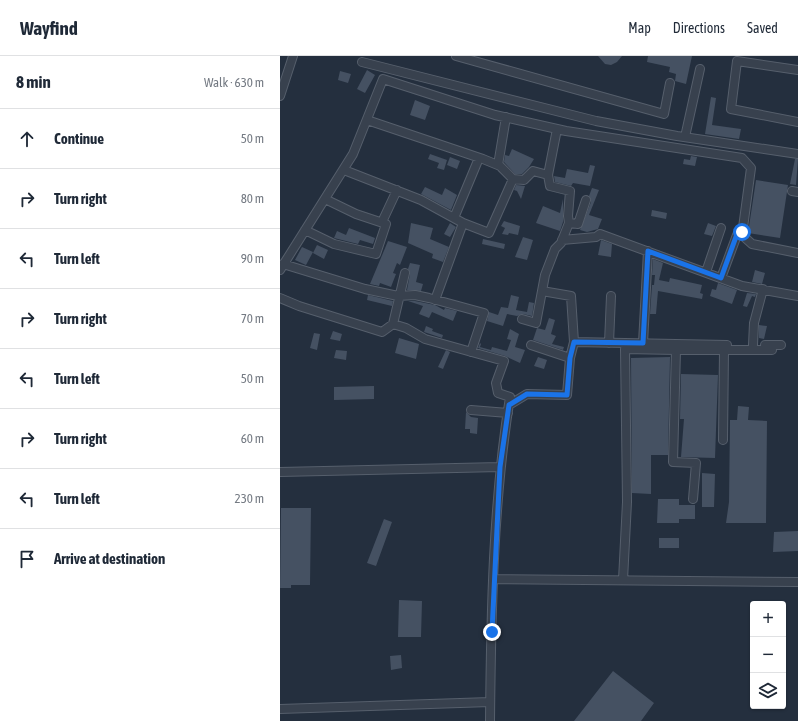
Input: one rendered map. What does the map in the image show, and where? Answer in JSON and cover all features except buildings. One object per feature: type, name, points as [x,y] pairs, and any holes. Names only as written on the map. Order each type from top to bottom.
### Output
[{"type":"street","points":[[280,96],[293,56]]},
{"type":"street","points":[[456,56],[664,114],[670,83]]},
{"type":"street","points":[[798,70],[737,61],[731,109],[798,122]]},
{"type":"street","points":[[362,62],[596,121],[685,137],[798,154]]},
{"type":"street","points":[[685,137],[700,69]]},
{"type":"street","points":[[471,352],[484,313],[415,295],[399,296],[364,289],[282,267],[353,154],[383,79],[506,117],[556,129],[742,158],[751,168],[742,235],[752,244],[798,253]]},
{"type":"street","points":[[498,166],[506,117]]},
{"type":"street","points":[[366,120],[479,158],[498,166],[513,179],[524,180],[533,171],[548,175]]},
{"type":"street","points":[[522,320],[536,323],[550,261],[555,249],[562,240],[569,223],[568,216],[571,193],[550,186],[548,175],[556,129]]},
{"type":"street","points":[[454,218],[479,158]]},
{"type":"street","points":[[344,170],[421,200],[463,223],[489,233],[513,179]]},
{"type":"street","points":[[382,222],[397,190]]},
{"type":"street","points":[[305,230],[334,244],[376,254],[386,224],[356,214],[325,199]]},
{"type":"street","points":[[569,223],[578,224],[586,200]]},
{"type":"street","points":[[435,300],[463,223]]},
{"type":"street","points":[[706,272],[722,228]]},
{"type":"street","points":[[721,278],[737,234],[742,232]]},
{"type":"street","points":[[562,240],[596,237],[600,234],[742,286],[798,296]]},
{"type":"street","points":[[643,343],[648,251]]},
{"type":"street","points":[[280,298],[299,306],[382,332],[393,324],[405,273]]},
{"type":"street","points":[[753,345],[754,323],[763,290]]},
{"type":"street","points":[[471,410],[509,409],[527,394],[567,395],[570,358],[574,342],[571,296],[542,291]]},
{"type":"street","points":[[609,343],[611,296]]},
{"type":"street","points":[[393,324],[406,328],[425,339],[504,361],[496,387],[498,393],[510,397],[500,467],[494,579],[490,721]]},
{"type":"street","points":[[574,342],[781,346]]},
{"type":"street","points":[[531,345],[570,358]]},
{"type":"street","points":[[623,580],[628,502],[625,349],[772,350]]},
{"type":"street","points":[[676,350],[673,462],[696,462],[693,499]]},
{"type":"street","points":[[723,440],[724,350]]},
{"type":"street","points":[[280,472],[500,467]]},
{"type":"street","points":[[494,579],[798,582]]},
{"type":"street","points":[[280,709],[490,702]]},
{"type":"route","points":[[492,632],[500,467],[509,405],[527,394],[567,395],[570,358],[574,342],[643,343],[648,251],[721,278],[737,234],[742,232]]}]
